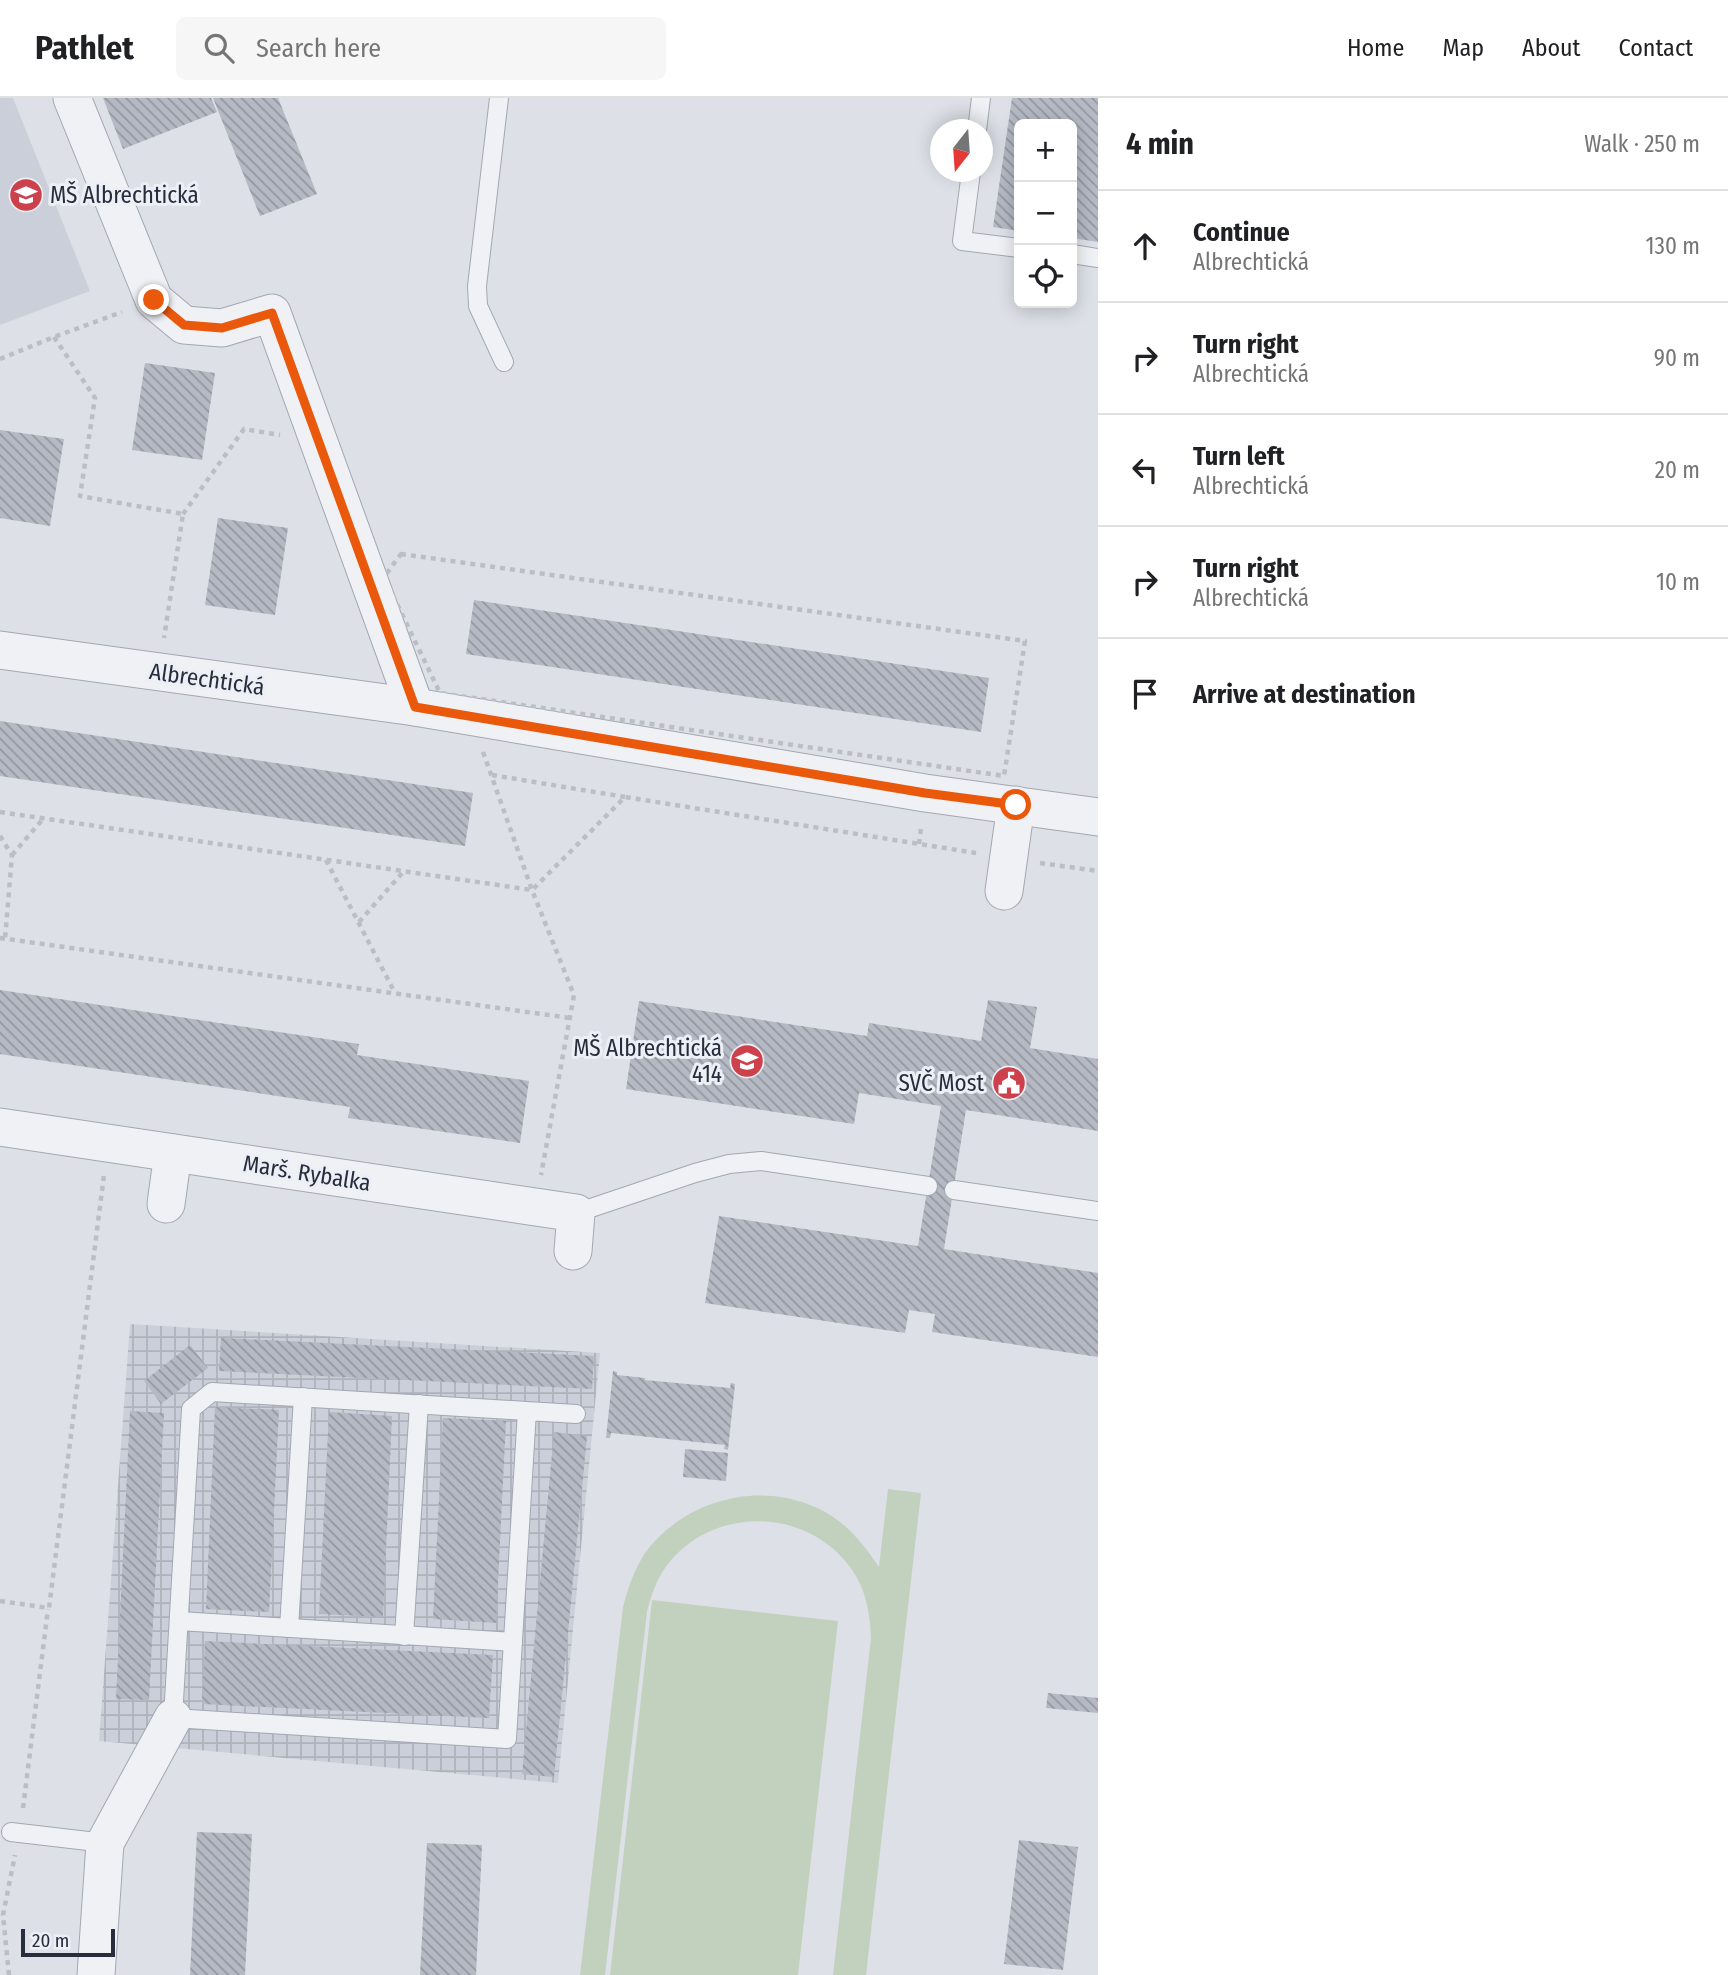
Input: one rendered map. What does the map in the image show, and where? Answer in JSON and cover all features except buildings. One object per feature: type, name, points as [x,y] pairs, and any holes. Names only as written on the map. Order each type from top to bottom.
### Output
[{"type":"street","points":[[72,98],[154,300],[184,325],[222,328],[267,299],[415,707]]},
{"type":"street","name":"Albrechtická","points":[[0,650],[415,707],[925,793],[1098,817]]},
{"type":"street","points":[[1006,874],[1016,805]]},
{"type":"street","name":"Marš. Rybalka","points":[[0,1127],[576,1213]]},
{"type":"street","points":[[166,1204],[173,1153]]},
{"type":"street","points":[[573,1251],[576,1213]]},
{"type":"street","points":[[96,1975],[105,1843],[173,1718]]},
{"type":"lane","points":[[499,98],[477,286],[478,306],[504,362]]},
{"type":"lane","points":[[978,119],[981,98]]},
{"type":"lane","points":[[970,182],[962,241],[1014,247]]},
{"type":"lane","points":[[1077,255],[1098,258]]},
{"type":"lane","points":[[576,1213],[695,1173],[729,1164],[761,1161],[928,1186]]},
{"type":"lane","points":[[954,1190],[1098,1211]]},
{"type":"lane","points":[[527,1411],[507,1739],[173,1718],[191,1409],[212,1392],[419,1404],[576,1414]]},
{"type":"lane","points":[[289,1628],[303,1397]]},
{"type":"lane","points":[[404,1636],[419,1404]]},
{"type":"lane","points":[[179,1621],[513,1642]]},
{"type":"lane","points":[[15,1832],[105,1843]]},
{"type":"path","points":[[0,359],[124,311]]},
{"type":"path","points":[[54,337],[95,398],[80,496],[183,514]]},
{"type":"path","points":[[164,641],[183,514],[244,429],[285,436]]},
{"type":"path","points":[[401,554],[1024,641],[1004,776],[440,693],[384,577],[401,554]]},
{"type":"path","points":[[481,748],[573,995],[536,1207]]},
{"type":"path","points":[[492,775],[625,797],[1006,874],[1098,871]]},
{"type":"path","points":[[532,890],[625,797]]},
{"type":"path","points":[[0,812],[532,890]]},
{"type":"path","points":[[43,819],[12,855],[2,939],[570,1018]]},
{"type":"path","points":[[0,836],[12,855]]},
{"type":"path","points":[[326,860],[395,993]]},
{"type":"path","points":[[359,922],[404,871]]},
{"type":"path","points":[[9,1975],[3,1915],[48,1608],[108,1143]]},
{"type":"path","points":[[0,1601],[48,1608]]},
{"type":"shaded area","name":"MŠ Albrechtická","points":[[0,98],[13,98],[90,291],[0,325]]},
{"type":"shaded area","points":[[130,1324],[600,1353],[558,1783],[99,1741]]},
{"type":"green space","points":[[888,1489],[921,1493],[866,1975],[833,1975],[871,1638],[867,1606],[856,1576],[838,1553],[815,1536],[790,1526],[763,1521],[735,1523],[709,1532],[685,1547],[665,1568],[654,1589],[647,1612],[605,1975],[580,1975],[623,1607],[632,1579],[645,1553],[664,1532],[687,1515],[740,1497],[767,1496],[795,1500],[821,1510],[845,1526],[879,1567]]},
{"type":"green space","points":[[652,1600],[838,1621],[798,1975],[610,1975]]},
{"type":"place","name":"MŠ Albrechtická","points":[[26,195]]},
{"type":"place","name":"MŠ Albrechtická 414","points":[[747,1061]]},
{"type":"place","name":"SVČ Most","points":[[1009,1083]]},
{"type":"route","points":[[154,300],[184,325],[222,328],[272,313],[415,707],[925,793],[1016,805]]}]
